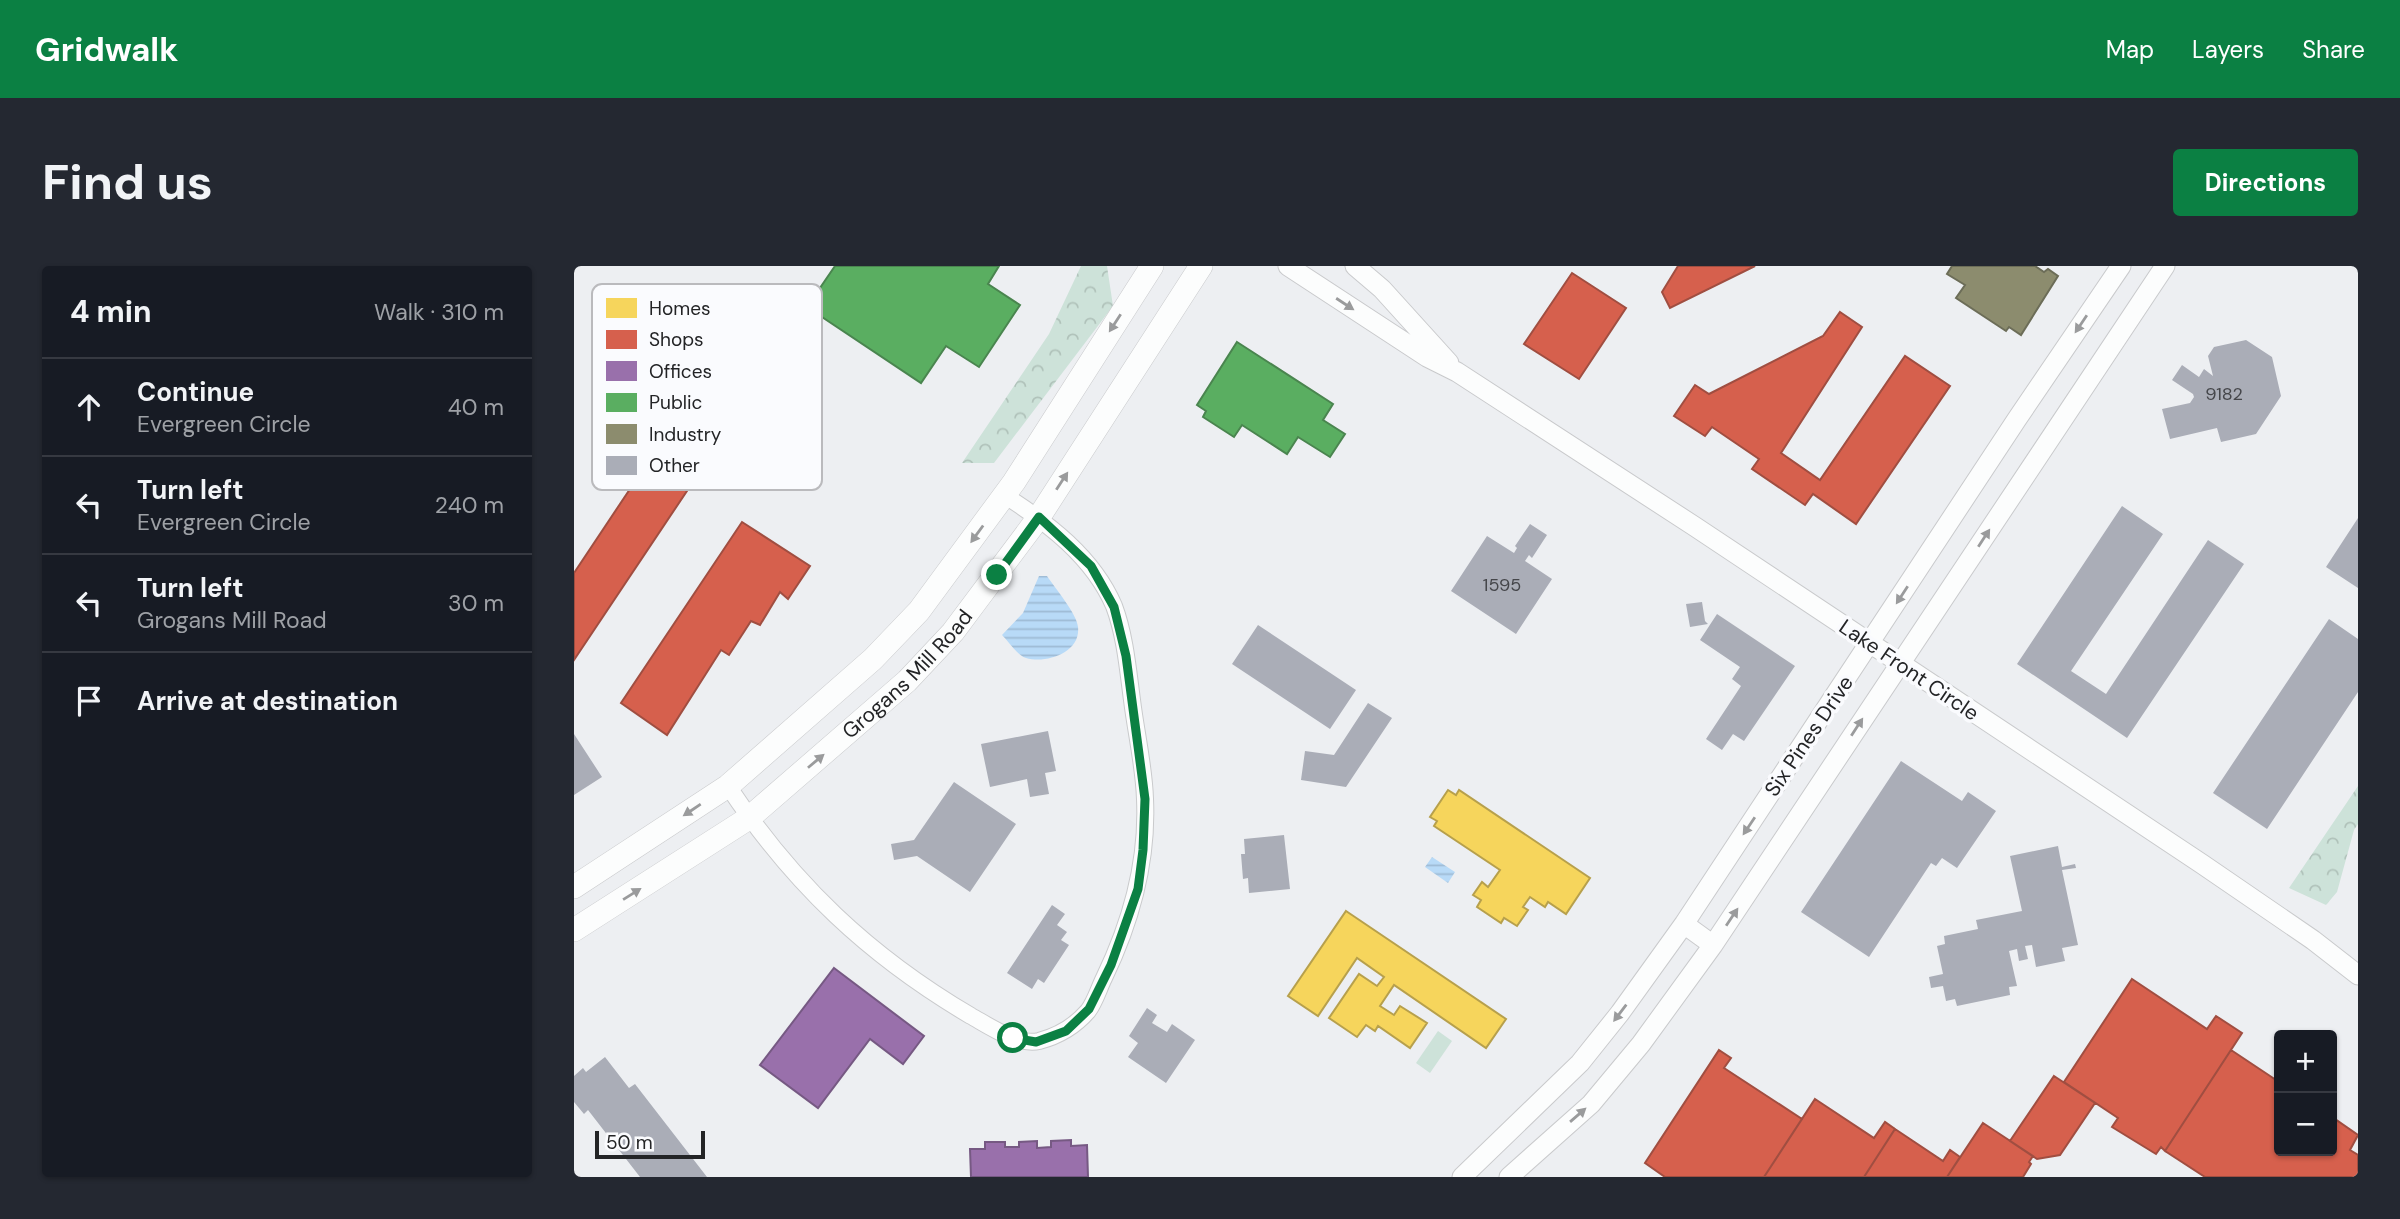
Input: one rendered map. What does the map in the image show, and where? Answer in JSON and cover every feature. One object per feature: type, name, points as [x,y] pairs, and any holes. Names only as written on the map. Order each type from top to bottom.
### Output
[{"type":"main road","name":"Grogans Mill Road","points":[[574,887],[727,786],[873,659],[919,611],[1004,495],[1152,266]]},
{"type":"main road","name":"Grogans Mill Road","points":[[574,930],[749,818],[907,681],[953,632],[1039,517],[1200,266]]},
{"type":"street","name":"Lake Front Circle","points":[[1288,266],[1427,358],[1457,372],[1694,526],[2202,864],[2313,940],[2358,975]]},
{"type":"street","name":"Lake Front Circle","points":[[1356,266],[1382,289],[1457,372]]},
{"type":"street","name":"Six Pines Drive","points":[[1462,1177],[1580,1063],[1620,1013],[1684,924],[2121,266]]},
{"type":"street","name":"Six Pines Drive","points":[[1508,1177],[1591,1104],[1633,1054],[1713,945],[2165,266]]},
{"type":"street","points":[[727,786],[773,850],[825,907],[884,957],[940,997],[1005,1036],[1036,1042],[1066,1031],[1089,1009],[1111,965],[1138,889],[1143,850],[1145,799],[1126,656],[1114,607],[1091,566],[1039,517],[1004,495]]},
{"type":"street","points":[[1684,924],[1713,945]]},
{"type":"street","points":[[1531,1112],[1555,1135]]},
{"type":"green space","points":[[1081,266],[1107,266],[1113,306],[994,463],[962,463],[1049,334]]},
{"type":"green space","points":[[2358,786],[2358,824],[2337,892],[2326,905],[2289,888]]},
{"type":"green space","points":[[1438,1031],[1452,1041],[1430,1073],[1416,1063]]},
{"type":"water","points":[[1039,576],[1047,576],[1070,608],[1078,627],[1074,644],[1068,650],[1052,658],[1034,659],[1019,654],[1002,635],[1023,613]]},
{"type":"water","points":[[1432,857],[1455,872],[1448,883],[1425,867]]},
{"type":"building: Homes","points":[[1448,790],[1456,795],[1459,790],[1590,878],[1566,914],[1548,902],[1545,907],[1530,897],[1523,907],[1528,910],[1517,926],[1504,918],[1501,923],[1477,907],[1481,900],[1473,895],[1482,882],[1488,887],[1500,870],[1434,826],[1437,821],[1430,817]]},
{"type":"building: Homes","points":[[1346,911],[1506,1019],[1486,1048],[1394,985],[1380,1006],[1394,1015],[1400,1006],[1427,1023],[1410,1048],[1378,1026],[1375,1031],[1366,1025],[1357,1037],[1329,1018],[1359,974],[1377,986],[1384,977],[1357,958],[1318,1016],[1288,996]]},
{"type":"building: Shops","points":[[1678,266],[1755,266],[1670,308],[1662,292]]},
{"type":"building: Shops","points":[[1572,273],[1626,308],[1579,379],[1524,344]]},
{"type":"building: Shops","points":[[1840,312],[1862,327],[1781,453],[1820,480],[1905,356],[1950,386],[1856,524],[1813,494],[1805,505],[1752,469],[1759,459],[1712,427],[1705,436],[1674,416],[1695,385],[1709,394],[1823,336]]},
{"type":"building: Shops","points":[[629,490],[688,490],[574,660],[574,573]]},
{"type":"building: Shops","points":[[742,522],[810,566],[788,599],[780,592],[760,625],[751,621],[729,655],[721,650],[667,735],[621,703]]},
{"type":"building: Shops","points":[[2132,979],[2207,1029],[2216,1016],[2242,1033],[2165,1151],[2161,1147],[2156,1154],[2112,1127],[2118,1118],[2064,1082]]},
{"type":"building: Shops","points":[[1719,1050],[1731,1058],[1724,1068],[1802,1119],[1764,1177],[1665,1177],[1645,1163]]},
{"type":"building: Shops","points":[[2231,1050],[2274,1079],[2274,1156],[2337,1156],[2337,1120],[2358,1135],[2350,1150],[2358,1155],[2358,1177],[2205,1177],[2165,1151]]},
{"type":"building: Shops","points":[[2054,1076],[2095,1103],[2060,1155],[2037,1159],[2010,1141]]},
{"type":"building: Shops","points":[[1815,1099],[1874,1138],[1885,1122],[1895,1129],[1864,1177],[1764,1177]]},
{"type":"building: Shops","points":[[1983,1123],[2033,1156],[2023,1177],[1947,1177]]},
{"type":"building: Shops","points":[[1895,1129],[1943,1161],[1950,1150],[1960,1157],[1947,1177],[1864,1177]]},
{"type":"building: Offices","points":[[834,968],[924,1036],[903,1064],[870,1039],[818,1108],[760,1065]]},
{"type":"building: Offices","points":[[1071,1140],[1071,1146],[1087,1145],[1088,1177],[971,1177],[970,1149],[985,1149],[985,1142],[1005,1142],[1005,1147],[1019,1147],[1019,1142],[1037,1141],[1037,1148],[1051,1147],[1051,1141]]},
{"type":"building: Public","points":[[835,266],[999,266],[988,284],[1020,305],[979,367],[946,346],[921,383],[822,317],[822,285]]},
{"type":"building: Public","points":[[1237,342],[1333,404],[1323,420],[1345,434],[1330,457],[1298,437],[1287,454],[1242,425],[1234,437],[1203,417],[1206,411],[1197,405]]},
{"type":"building: Industry","points":[[1952,266],[2035,266],[2044,272],[2048,269],[2058,276],[2021,335],[2009,327],[2006,331],[1956,298],[1965,285],[1947,274]]},
{"type":"building: Other","points":[[2246,340],[2272,357],[2281,396],[2256,434],[2221,442],[2217,428],[2170,439],[2162,409],[2190,403],[2194,397],[2172,380],[2182,365],[2199,377],[2204,369],[2213,376],[2208,356],[2214,347]]},
{"type":"building: Other","points":[[2122,506],[2163,534],[2071,671],[2106,694],[2208,540],[2244,564],[2127,738],[2017,664]]},
{"type":"building: Other","points":[[2358,518],[2358,588],[2326,567]]},
{"type":"building: Other","points":[[1530,524],[1547,535],[1532,558],[1529,555],[1525,561],[1552,579],[1516,634],[1451,591],[1487,536],[1514,553],[1517,548],[1515,546]]},
{"type":"building: Other","points":[[1702,602],[1705,621],[1708,624],[1690,627],[1686,604]]},
{"type":"building: Other","points":[[1717,614],[1795,666],[1744,741],[1733,734],[1722,750],[1706,739],[1741,686],[1732,679],[1740,667],[1700,640]]},
{"type":"building: Other","points":[[2329,619],[2358,639],[2358,692],[2267,829],[2213,793]]},
{"type":"building: Other","points":[[1258,625],[1356,690],[1330,729],[1232,664]]},
{"type":"building: Other","points":[[1368,703],[1392,718],[1346,787],[1301,780],[1305,751],[1334,755]]},
{"type":"building: Other","points":[[1048,731],[1056,771],[1045,773],[1049,794],[1030,797],[1027,779],[990,787],[981,744]]},
{"type":"building: Other","points":[[574,734],[602,777],[574,795]]},
{"type":"building: Other","points":[[1901,761],[1962,801],[1968,792],[1996,811],[1957,868],[1942,858],[1936,866],[1931,863],[1869,957],[1801,912]]},
{"type":"building: Other","points":[[954,782],[1016,824],[970,892],[917,856],[894,860],[891,844],[914,840]]},
{"type":"building: Other","points":[[1284,835],[1290,889],[1249,893],[1248,878],[1243,879],[1241,854],[1245,854],[1244,839]]},
{"type":"building: Other","points":[[2058,846],[2062,867],[2075,864],[2076,868],[2062,870],[2078,945],[2062,948],[2065,961],[2036,967],[2032,945],[2025,946],[2028,959],[2019,961],[2017,949],[2009,951],[2017,986],[2009,987],[2010,995],[1957,1006],[1955,999],[1946,1001],[1943,986],[1931,988],[1929,977],[1943,974],[1937,946],[1945,944],[1944,936],[1978,929],[1976,920],[2022,911],[2010,856]]},
{"type":"building: Other","points":[[1052,905],[1065,914],[1057,925],[1067,932],[1061,940],[1069,945],[1044,983],[1038,979],[1032,989],[1007,973]]},
{"type":"building: Other","points":[[1147,1008],[1157,1015],[1152,1023],[1167,1032],[1172,1024],[1195,1040],[1166,1083],[1128,1057],[1138,1043],[1129,1036]]},
{"type":"building: Other","points":[[605,1057],[629,1088],[635,1084],[707,1177],[640,1177],[588,1110],[584,1114],[574,1102],[574,1076],[583,1068],[586,1072]]},
{"type":"route","points":[[997,575],[1039,517],[1091,566],[1114,607],[1126,656],[1145,799],[1138,889],[1111,965],[1089,1009],[1066,1031],[1036,1042],[1013,1038]]}]
